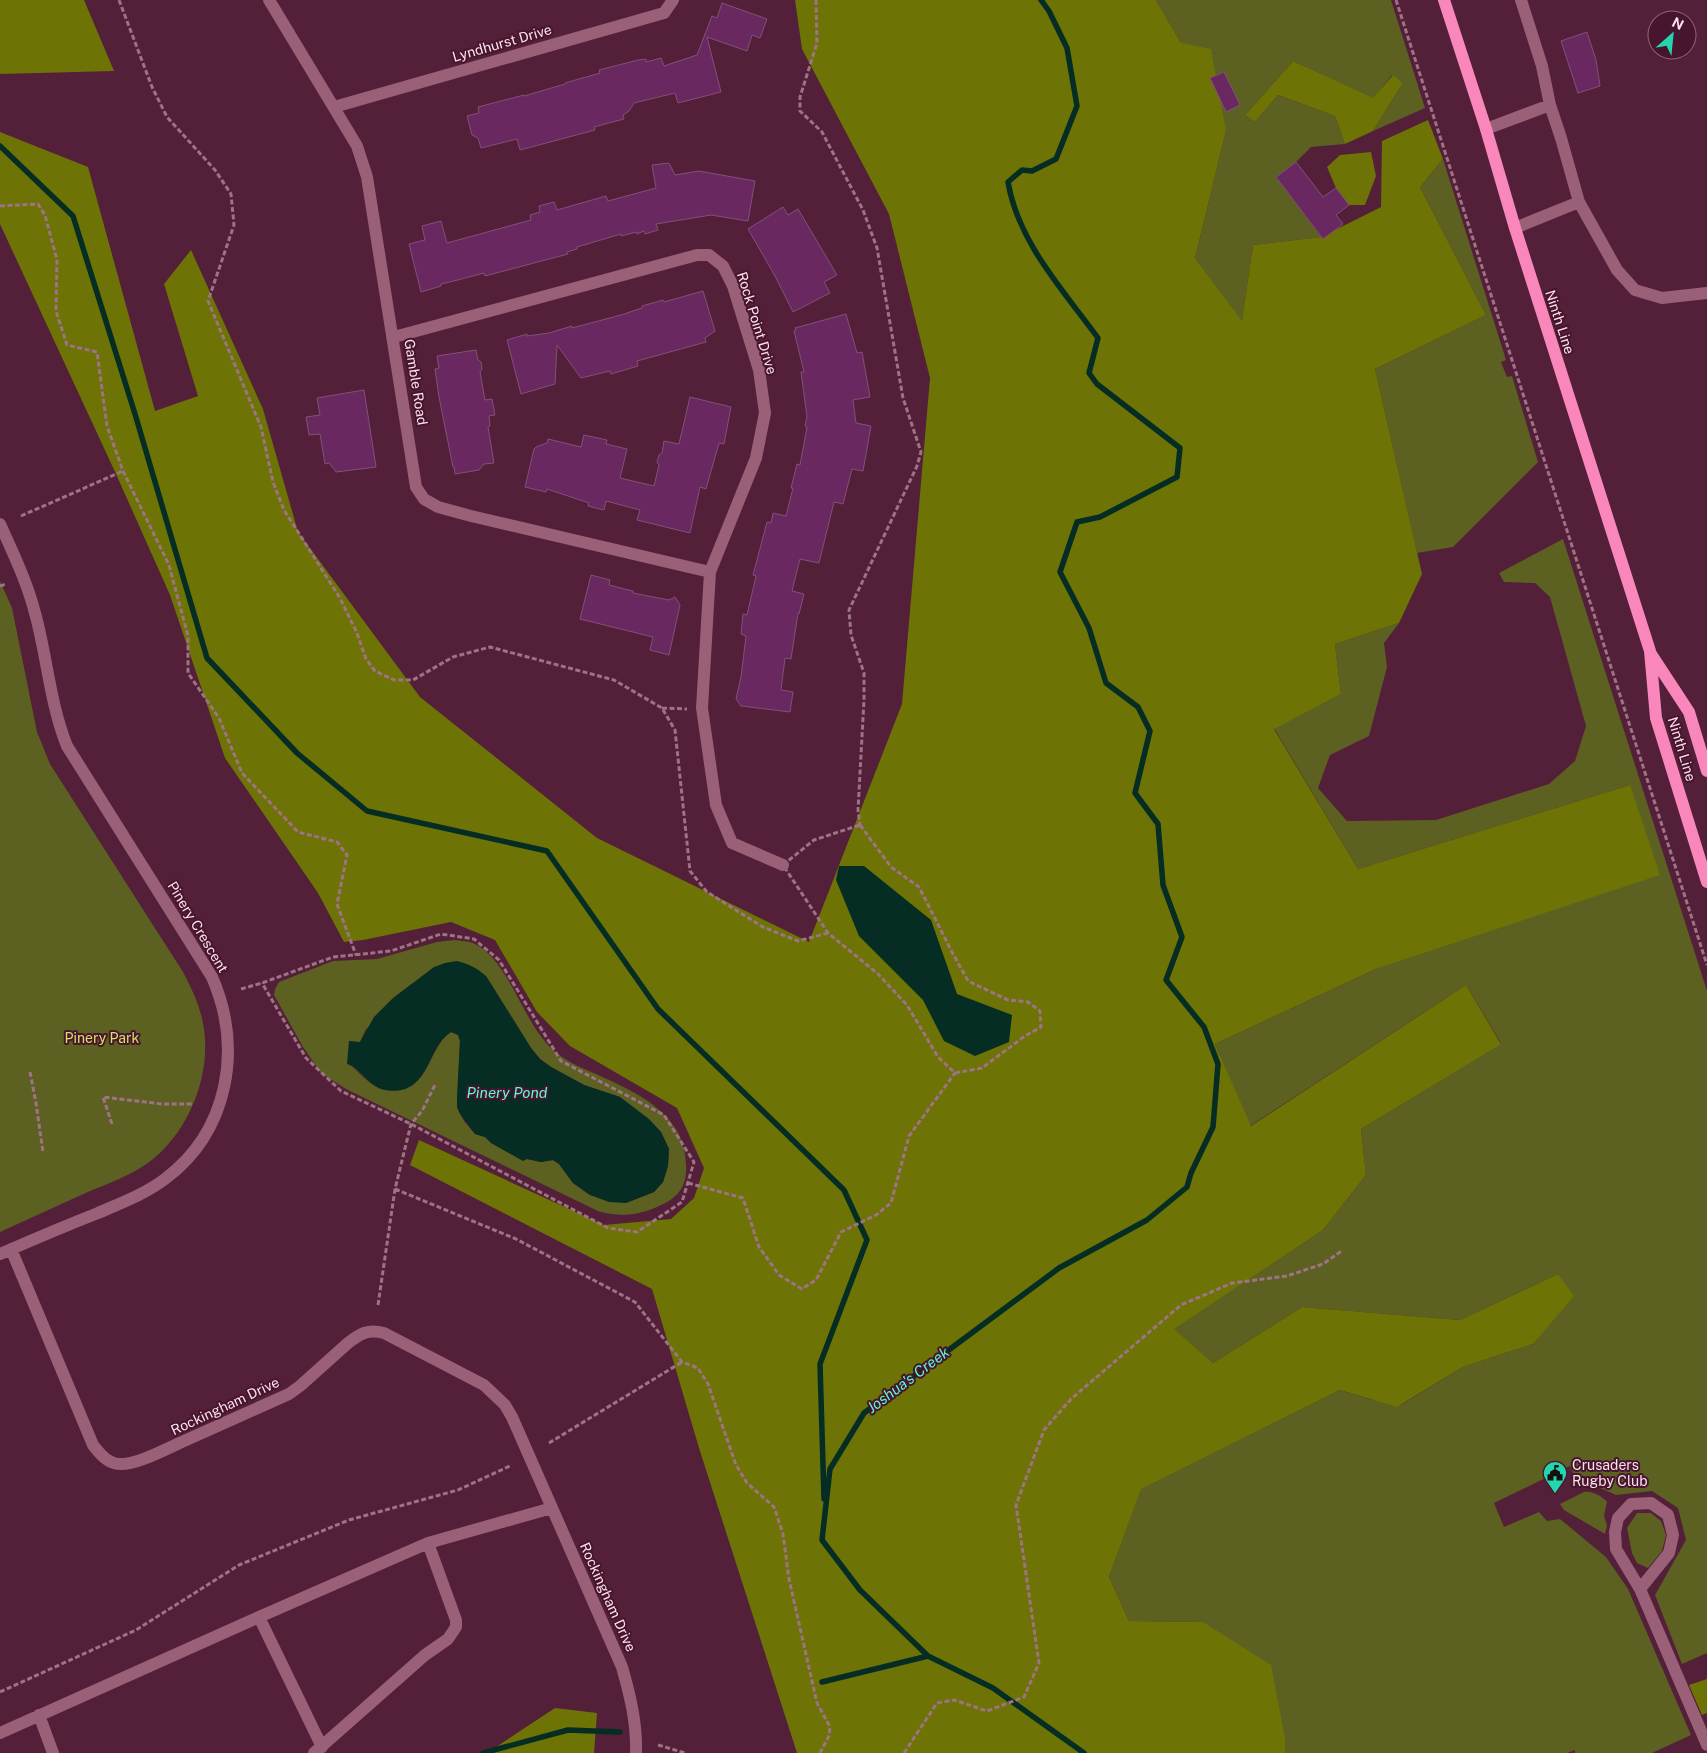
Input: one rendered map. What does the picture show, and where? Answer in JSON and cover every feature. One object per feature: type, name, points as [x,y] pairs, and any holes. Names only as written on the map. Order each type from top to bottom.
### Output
[{"type":"main road","name":"Ninth Line","points":[[1444,0],[1486,129],[1514,228],[1650,652],[1656,718],[1707,882]]},
{"type":"main road","name":"Ninth Line","points":[[1650,652],[1689,712],[1707,770]]},
{"type":"street","name":"Gamble Road","points":[[268,0],[357,146],[367,177],[394,337],[416,486],[424,499],[438,506],[471,516],[710,572]]},
{"type":"street","name":"Lyndhurst Drive","points":[[334,107],[664,12],[673,0]]},
{"type":"street","points":[[1522,0],[1542,66],[1550,105],[1579,202],[1617,270],[1634,290],[1662,298],[1707,293]]},
{"type":"street","points":[[1486,129],[1550,105]]},
{"type":"street","points":[[1514,228],[1579,202]]},
{"type":"street","name":"Rock Point Drive","points":[[394,337],[697,255],[709,255],[723,266],[733,286],[759,370],[765,414],[756,458],[710,572],[702,708],[716,805],[732,843],[783,865]]},
{"type":"street","name":"Pinery Crescent","points":[[0,524],[24,578],[35,612],[60,727],[67,746],[212,978],[218,992],[227,1030],[229,1050],[228,1069],[222,1097],[207,1132],[185,1161],[165,1179],[137,1196],[5,1252]]},
{"type":"street","name":"Rockingham Drive","points":[[5,1252],[93,1445],[109,1461],[118,1464],[128,1464],[160,1452],[289,1394],[348,1343],[372,1330],[384,1333],[484,1385],[496,1395],[512,1417],[622,1667],[630,1694],[635,1723],[636,1753]]},
{"type":"street","points":[[1640,1589],[1668,1553],[1673,1535],[1668,1515],[1651,1503],[1631,1504],[1618,1518],[1615,1532],[1616,1549],[1640,1589],[1707,1745]]},
{"type":"street","points":[[0,1733],[428,1544],[552,1508]]},
{"type":"street","points":[[259,1617],[318,1750],[425,1655],[448,1639],[456,1627],[456,1620],[428,1544]]},
{"type":"street","points":[[39,1715],[53,1753]]},
{"type":"path","points":[[119,0],[152,87],[167,117],[215,170],[231,194],[234,225],[208,301],[261,427],[273,482],[284,510],[340,598],[357,633],[366,659],[375,671],[394,680],[413,680],[453,658],[490,647],[614,680],[662,708],[690,709]]},
{"type":"path","points":[[688,1183],[743,1198],[759,1247],[779,1276],[802,1289],[816,1280],[841,1232],[876,1215],[891,1203],[909,1136],[955,1072],[982,1068],[1025,1036],[1041,1027],[1040,1011],[1028,1002],[1008,1000],[968,981],[919,887],[891,867],[860,825],[858,810],[864,672],[852,635],[850,610],[917,466],[921,452],[903,398],[877,248],[863,210],[822,132],[800,111],[800,97],[817,44],[816,0]]},
{"type":"path","points":[[1396,0],[1707,965]]},
{"type":"path","points":[[0,206],[38,204],[45,215],[57,260],[56,311],[67,346],[97,352],[107,426],[123,471],[169,565],[188,636],[188,673],[219,718],[242,773],[298,832],[337,842],[347,855],[337,904],[356,955]]},
{"type":"path","points":[[21,516],[123,471]]},
{"type":"path","points":[[0,586],[6,584]]},
{"type":"path","points":[[662,708],[675,730],[690,871],[707,892],[763,927],[798,941],[828,933]]},
{"type":"path","points":[[860,825],[814,840],[783,865],[828,933],[878,974],[907,1005],[938,1057],[955,1072]]},
{"type":"path","points":[[241,989],[262,984],[332,957],[391,951],[441,934],[474,940],[500,960],[561,1060],[664,1115],[694,1162],[682,1202],[637,1232],[608,1228],[411,1124],[341,1091],[306,1058],[262,984]]},
{"type":"path","points":[[30,1072],[43,1152]]},
{"type":"path","points":[[378,1305],[395,1189],[411,1124],[422,1111],[436,1083]]},
{"type":"path","points":[[112,1124],[103,1098],[162,1104],[194,1104]]},
{"type":"path","points":[[395,1189],[516,1239],[635,1302],[682,1362],[698,1368],[708,1384],[736,1465],[747,1482],[774,1507],[783,1534],[789,1579],[817,1703],[830,1727],[829,1736],[820,1753]]},
{"type":"path","points":[[904,1753],[937,1703],[954,1700],[987,1711],[1024,1697],[1039,1663],[1016,1505],[1044,1430],[1071,1399],[1180,1305],[1232,1283],[1287,1276],[1323,1264],[1342,1250]]},
{"type":"path","points":[[549,1442],[682,1362]]},
{"type":"path","points":[[0,1692],[136,1630],[239,1565],[349,1520],[458,1490],[512,1465]]},
{"type":"path","points":[[658,1745],[685,1753]]},
{"type":"green space","points":[[1156,0],[1391,0],[1425,108],[1373,131],[1403,83],[1392,75],[1373,99],[1293,61],[1245,115],[1255,122],[1278,95],[1335,116],[1345,144],[1311,147],[1296,162],[1276,177],[1321,237],[1253,245],[1242,322],[1195,258],[1226,131],[1181,43]]},
{"type":"green space","points":[[1443,159],[1506,360],[1501,362],[1507,377],[1512,376],[1538,462],[1453,547],[1417,553],[1375,369],[1486,315],[1420,187]]},
{"type":"green space","points":[[1563,539],[1707,991],[1707,1653],[1682,1664],[1655,1595],[1686,1540],[1678,1508],[1652,1491],[1616,1495],[1575,1477],[1570,1466],[1494,1503],[1504,1527],[1539,1512],[1547,1521],[1560,1519],[1606,1557],[1628,1589],[1691,1735],[1652,1753],[1575,1753],[1575,1750],[1567,1753],[1285,1753],[1285,1738],[1203,1622],[1129,1621],[1109,1577],[1141,1488],[1340,1390],[1373,1400],[1401,1405],[1463,1367],[1533,1344],[1558,1274],[1460,1320],[1302,1307],[1213,1363],[1173,1329],[1323,1230],[1366,1175],[1361,1129],[1501,1043],[1466,985],[1250,1126],[1215,1044],[1378,968],[1630,785],[1358,869],[1274,728],[1341,694],[1335,644],[1399,623],[1384,643],[1387,667],[1369,736],[1330,755],[1318,788],[1347,821],[1436,820],[1549,784],[1575,761],[1586,726],[1550,597],[1535,583],[1504,582],[1499,573]]},
{"type":"green space","name":"Pinery Park","points":[[0,581],[12,608],[37,732],[50,764],[183,972],[199,1007],[204,1029],[205,1047],[204,1066],[194,1103],[175,1137],[162,1151],[148,1163],[113,1182],[0,1232]]},
{"type":"green space","points":[[454,940],[468,942],[485,951],[505,975],[540,1036],[551,1048],[561,1057],[572,1063],[642,1097],[668,1119],[678,1132],[684,1147],[686,1165],[685,1180],[676,1196],[657,1207],[635,1214],[620,1215],[598,1211],[346,1089],[321,1073],[303,1047],[274,995],[279,982],[333,961],[377,959],[437,942]],"holes":[[[486,976],[531,1048],[540,1059],[551,1067],[584,1085],[620,1097],[661,1132],[669,1149],[668,1166],[663,1182],[654,1192],[626,1203],[590,1195],[573,1183],[559,1164],[553,1160],[541,1162],[527,1159],[497,1146],[485,1137],[475,1134],[464,1121],[457,1107],[460,1041],[458,1035],[451,1032],[443,1039],[422,1075],[415,1083],[406,1088],[387,1090],[376,1086],[352,1066],[366,1029]]]},
{"type":"green space","points":[[1584,1492],[1597,1494],[1607,1502],[1604,1516],[1607,1525],[1605,1534],[1564,1510],[1560,1504]]},
{"type":"green space","points":[[1637,1513],[1651,1513],[1661,1521],[1666,1535],[1662,1551],[1648,1568],[1637,1563],[1632,1553],[1627,1528]]},
{"type":"shaded area","points":[[0,0],[84,0],[114,71],[0,74]]},
{"type":"shaded area","points":[[795,0],[1156,0],[1181,43],[1211,49],[1226,131],[1195,258],[1242,321],[1253,245],[1321,237],[1381,207],[1382,141],[1428,120],[1443,159],[1420,187],[1486,315],[1375,369],[1422,574],[1399,623],[1335,644],[1341,694],[1274,729],[1358,869],[1630,785],[1660,875],[1378,968],[1215,1044],[1251,1126],[1466,985],[1501,1044],[1361,1129],[1366,1175],[1323,1230],[1174,1329],[1213,1363],[1302,1307],[1460,1320],[1558,1274],[1574,1296],[1533,1344],[1463,1367],[1397,1407],[1340,1390],[1141,1489],[1109,1577],[1129,1621],[1203,1622],[1271,1665],[1285,1738],[1285,1753],[797,1753],[699,1448],[652,1289],[410,1165],[419,1140],[604,1225],[671,1219],[694,1198],[704,1168],[677,1108],[570,1046],[537,1012],[495,940],[451,922],[363,940],[344,942],[318,893],[225,758],[170,595],[0,224],[0,132],[88,167],[155,411],[198,396],[164,284],[191,250],[263,409],[298,532],[420,697],[597,838],[809,942],[902,704],[930,378],[889,214],[802,49]]},
{"type":"shaded area","points":[[1293,61],[1373,98],[1393,75],[1403,83],[1373,131],[1345,144],[1335,116],[1278,95],[1255,122],[1245,115]]},
{"type":"shaded area","points":[[1371,152],[1376,176],[1365,205],[1349,205],[1336,188],[1327,167],[1340,155]]},
{"type":"shaded area","points":[[1707,1679],[1707,1713],[1702,1715],[1689,1685]]},
{"type":"shaded area","points":[[555,1708],[597,1713],[594,1753],[487,1753]]},
{"type":"water","points":[[839,866],[864,866],[931,920],[957,994],[1012,1015],[1009,1042],[975,1056],[944,1041],[923,1000],[859,936],[836,880]]},
{"type":"water","name":"Pinery Pond","points":[[457,961],[473,967],[486,976],[531,1048],[540,1059],[584,1085],[620,1097],[649,1119],[661,1132],[669,1149],[668,1166],[663,1182],[654,1192],[626,1203],[609,1202],[590,1195],[573,1183],[559,1164],[553,1160],[541,1162],[527,1159],[523,1161],[491,1143],[485,1137],[475,1134],[457,1107],[460,1041],[458,1035],[451,1032],[436,1049],[426,1070],[419,1079],[411,1086],[400,1090],[379,1088],[369,1082],[357,1069],[347,1064],[349,1041],[360,1042],[374,1017],[393,998],[434,967]]},
{"type":"building","points":[[722,3],[767,19],[760,38],[752,35],[747,51],[707,37],[721,92],[678,103],[675,93],[634,103],[629,111],[623,115],[624,119],[594,127],[595,130],[520,150],[517,139],[481,148],[478,138],[472,135],[467,116],[479,113],[478,107],[565,84],[600,73],[599,70],[638,60],[646,59],[646,62],[661,58],[664,66],[697,55],[712,16],[717,18]]},
{"type":"building","points":[[1587,32],[1596,60],[1600,86],[1578,93],[1561,41]]},
{"type":"building","points":[[1224,72],[1240,105],[1226,112],[1210,78]]},
{"type":"building","points":[[1296,162],[1323,197],[1336,188],[1349,205],[1336,215],[1343,224],[1323,239],[1276,177]]},
{"type":"building","points":[[669,163],[675,175],[699,171],[755,181],[748,221],[711,215],[656,224],[658,230],[645,234],[644,231],[637,234],[637,232],[621,236],[621,234],[577,247],[577,249],[567,252],[568,254],[485,276],[484,273],[441,284],[441,286],[421,292],[409,244],[425,240],[422,226],[441,221],[447,243],[531,220],[530,215],[540,212],[539,206],[554,202],[557,210],[606,196],[608,201],[656,188],[652,165]]},
{"type":"building","points":[[783,207],[788,215],[798,209],[837,275],[824,282],[830,293],[793,312],[748,229]]},
{"type":"building","points":[[703,291],[715,331],[705,338],[706,342],[637,361],[638,366],[611,374],[610,371],[581,378],[557,345],[555,384],[521,394],[507,340],[527,334],[527,336],[549,333],[572,326],[572,328],[621,315],[663,300],[664,302]]},
{"type":"building","points":[[846,314],[857,353],[862,352],[870,397],[853,400],[856,423],[871,426],[863,471],[852,469],[843,504],[834,502],[819,563],[800,559],[792,591],[804,594],[798,613],[791,659],[785,658],[781,690],[793,692],[790,712],[741,706],[736,699],[746,636],[741,634],[743,614],[747,615],[756,576],[753,575],[767,522],[771,523],[773,513],[786,516],[797,464],[800,465],[807,427],[805,426],[807,417],[801,372],[804,372],[794,331],[796,330],[795,328]]},
{"type":"building","points":[[476,350],[478,360],[481,362],[482,369],[480,372],[485,400],[492,399],[495,415],[489,416],[490,426],[488,427],[494,463],[484,464],[479,470],[455,474],[439,397],[435,369],[439,368],[437,356]]},
{"type":"building","points":[[364,390],[376,467],[336,472],[329,463],[325,464],[320,434],[309,435],[306,417],[320,415],[317,398]]},
{"type":"building","points":[[690,397],[731,407],[724,444],[719,443],[706,489],[700,487],[690,533],[637,520],[640,510],[606,501],[604,510],[588,506],[589,503],[547,489],[546,492],[525,487],[536,447],[547,443],[548,439],[581,447],[584,435],[607,440],[606,444],[627,449],[620,478],[654,486],[659,465],[657,462],[659,455],[662,453],[664,441],[679,444]]},
{"type":"building","points":[[591,575],[610,580],[609,585],[633,591],[633,593],[669,600],[675,597],[680,605],[669,655],[650,650],[653,637],[580,619]]},
{"type":"waterway","name":"Joshua's Creek","points":[[1041,0],[1049,11],[1067,48],[1077,106],[1056,159],[1032,171],[1022,170],[1008,182],[1013,204],[1021,225],[1044,264],[1098,338],[1089,373],[1097,384],[1180,448],[1177,477],[1100,517],[1077,522],[1060,572],[1089,628],[1106,683],[1138,707],[1150,731],[1135,793],[1158,824],[1163,885],[1182,937],[1166,980],[1204,1027],[1218,1064],[1213,1127],[1191,1173],[1187,1187],[1147,1220],[1059,1268],[864,1413],[830,1469],[822,1540],[860,1590],[928,1656],[993,1688],[1084,1753]]},
{"type":"waterway","points":[[0,146],[73,216],[135,414],[207,658],[297,753],[367,811],[547,851],[658,1009],[844,1190],[867,1240],[820,1364],[824,1499]]},
{"type":"waterway","points":[[822,1682],[928,1656]]},
{"type":"waterway","points":[[483,1753],[568,1730],[620,1732]]},
{"type":"place","name":"Crusaders Rugby Club","points":[[1555,1494]]}]
